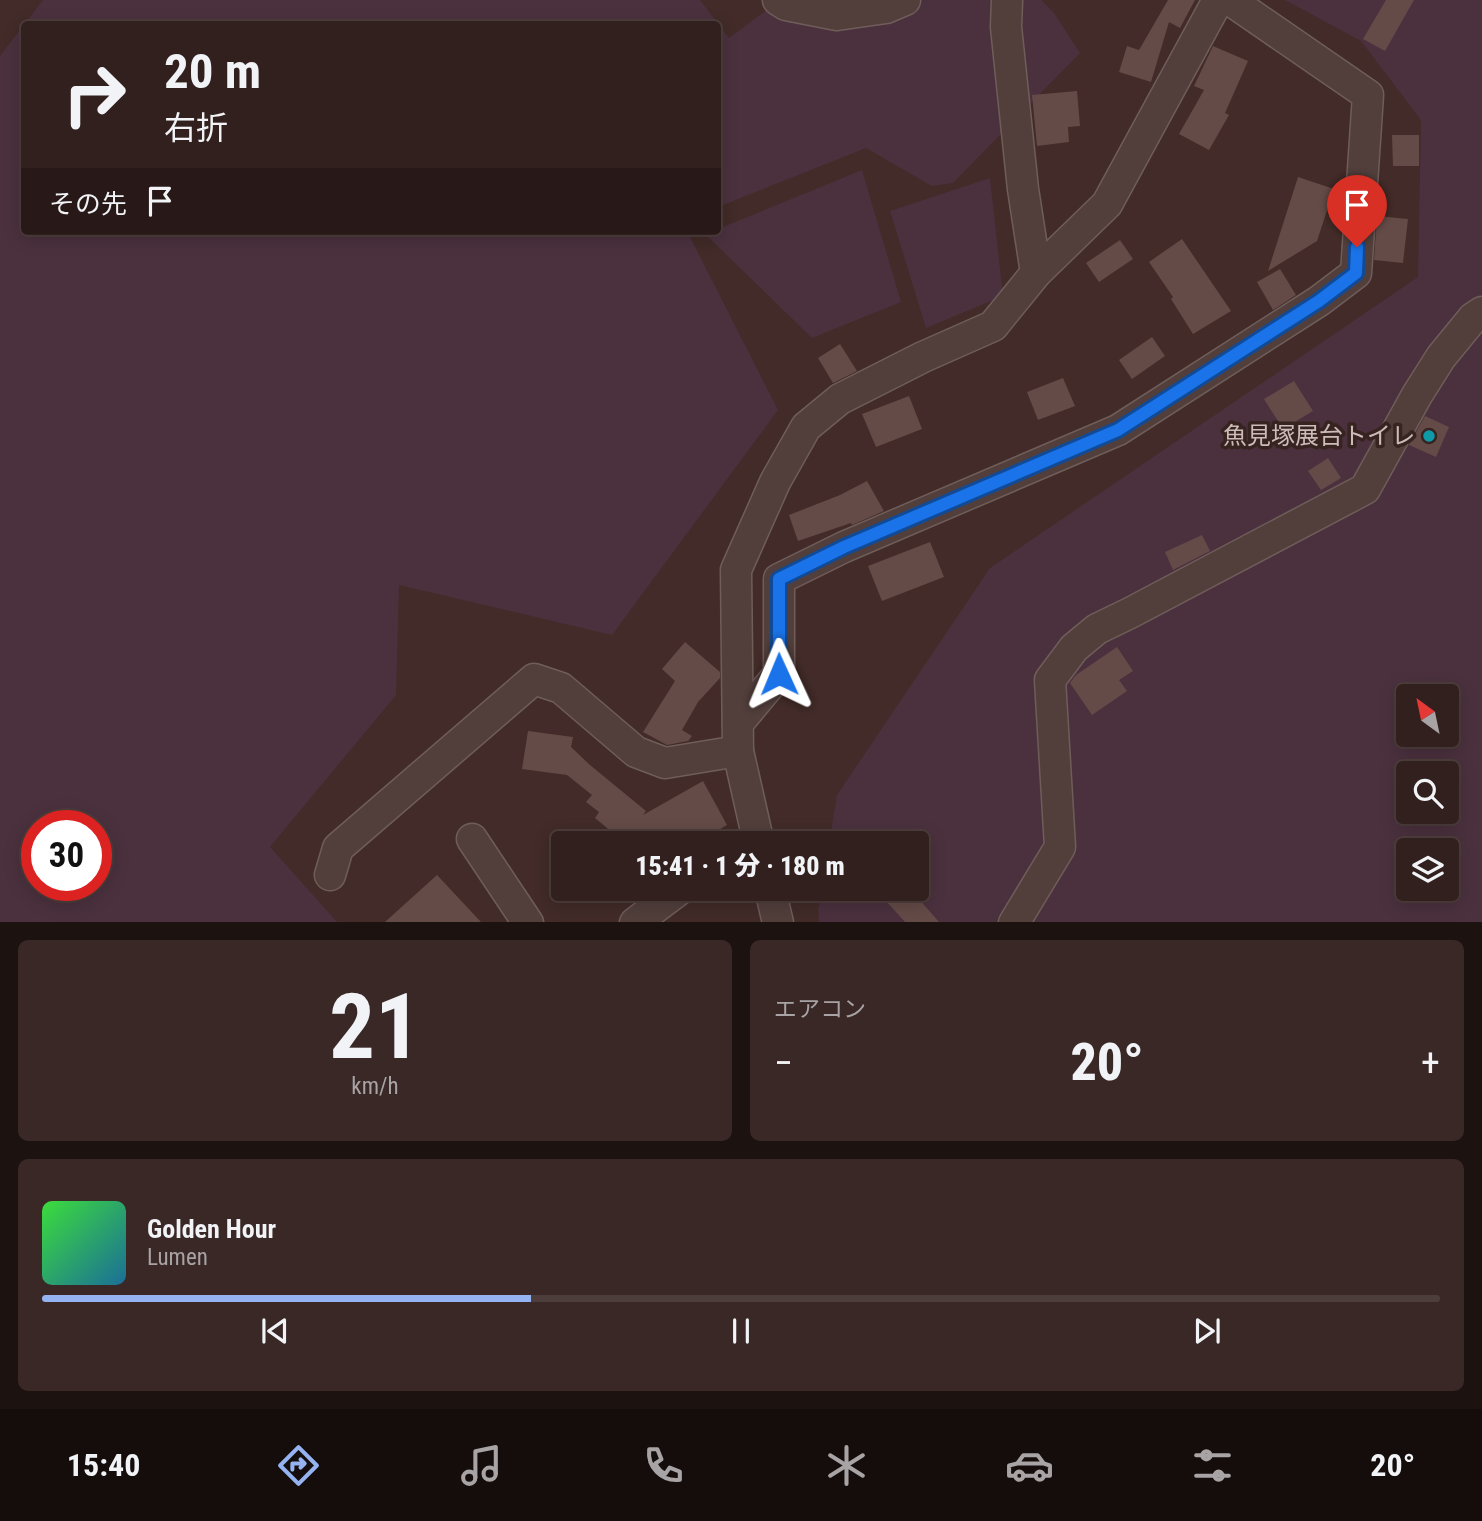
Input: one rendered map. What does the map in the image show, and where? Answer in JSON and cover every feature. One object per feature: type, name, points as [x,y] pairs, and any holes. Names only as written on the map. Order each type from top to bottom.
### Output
[{"type":"street","points":[[778,0],[786,5],[837,15],[886,8],[905,0]]},
{"type":"street","points":[[1007,0],[1006,27],[1023,189],[1036,272]]},
{"type":"street","points":[[756,831],[738,737],[736,570],[775,482],[806,427],[840,399],[923,357],[993,326],[1036,272],[1107,204],[1218,0]]},
{"type":"street","points":[[330,875],[338,849],[534,679],[561,688],[636,752],[665,762],[738,737],[779,674],[779,579],[844,547],[1118,430],[1319,301],[1356,273],[1368,94],[1230,0]]},
{"type":"street","points":[[1014,922],[1060,847],[1050,680],[1074,648],[1097,629],[1365,489],[1441,357],[1482,312]]},
{"type":"street","points":[[472,839],[528,922]]},
{"type":"street","points":[[635,922],[664,901]]},
{"type":"street","points":[[773,901],[778,922]]},
{"type":"shaded area","points":[[43,0],[700,0],[716,21],[27,21]]},
{"type":"shaded area","points":[[780,0],[1041,0],[1054,13],[1080,53],[953,183],[932,186],[866,148],[721,206],[721,28],[729,38]]},
{"type":"shaded area","points":[[1285,0],[1482,0],[1482,922],[819,922],[820,901],[929,901],[929,831],[831,831],[837,795],[990,568],[1418,277],[1421,120],[1361,41]]},
{"type":"shaded area","points":[[21,29],[21,235],[689,235],[778,410],[612,635],[399,585],[396,695],[270,847],[337,922],[0,922],[0,56]]},
{"type":"shaded area","points":[[862,170],[901,302],[812,338],[706,235],[721,235],[721,228]]},
{"type":"shaded area","points":[[990,178],[1003,296],[926,328],[890,211]]},
{"type":"building","points":[[1168,0],[1195,0],[1180,28],[1169,22],[1151,82],[1119,72],[1127,46],[1139,50]]},
{"type":"building","points":[[1386,0],[1414,0],[1385,51],[1363,39]]},
{"type":"building","points":[[1213,46],[1248,61],[1225,113],[1229,115],[1209,150],[1179,134],[1204,90],[1194,86]]},
{"type":"building","points":[[1077,91],[1080,126],[1068,127],[1069,142],[1037,146],[1032,95]]},
{"type":"building","points":[[1392,135],[1419,135],[1419,166],[1393,166]]},
{"type":"building","points":[[1298,177],[1334,189],[1317,241],[1268,271]]},
{"type":"building","points":[[1377,216],[1408,219],[1403,263],[1374,260]]},
{"type":"building","points":[[1182,239],[1231,311],[1193,334],[1171,299],[1173,297],[1149,262]]},
{"type":"building","points":[[1120,240],[1133,259],[1099,282],[1086,263]]},
{"type":"building","points":[[1280,269],[1296,295],[1273,310],[1257,282]]},
{"type":"building","points":[[1152,337],[1165,356],[1132,379],[1119,360]]},
{"type":"building","points":[[840,344],[857,371],[833,383],[818,358]]},
{"type":"building","points":[[1063,378],[1075,406],[1038,420],[1027,392]]},
{"type":"building","points":[[1294,381],[1313,411],[1283,429],[1264,399]]},
{"type":"building","points":[[909,396],[922,429],[876,447],[862,414]]},
{"type":"building","name":"魚見塚展台トイレ","points":[[1425,416],[1449,427],[1436,457],[1409,445]]},
{"type":"building","points":[[1328,458],[1341,478],[1321,490],[1308,471]]},
{"type":"building","points":[[867,481],[884,511],[852,525],[851,523],[798,541],[789,515]]},
{"type":"building","points":[[1202,535],[1210,551],[1173,570],[1165,552]]},
{"type":"building","points":[[930,542],[944,577],[882,601],[868,566]]},
{"type":"building","points":[[685,642],[720,672],[720,678],[698,702],[682,730],[692,736],[688,741],[667,745],[643,732],[675,681],[662,669]]},
{"type":"building","points":[[1117,647],[1133,671],[1119,680],[1127,691],[1092,715],[1070,683],[1076,675]]},
{"type":"building","points":[[528,731],[573,737],[571,747],[646,811],[643,815],[703,781],[727,825],[717,831],[611,831],[595,818],[599,812],[586,802],[592,795],[567,775],[522,769]]},
{"type":"building","points":[[437,875],[481,922],[385,922]]},
{"type":"building","points":[[886,901],[921,901],[939,922],[905,922]]},
{"type":"place","name":"魚見塚展台トイレ","points":[[1429,436]]},
{"type":"route","points":[[779,674],[779,579],[844,547],[1118,430],[1319,301],[1356,273],[1357,247]]}]
